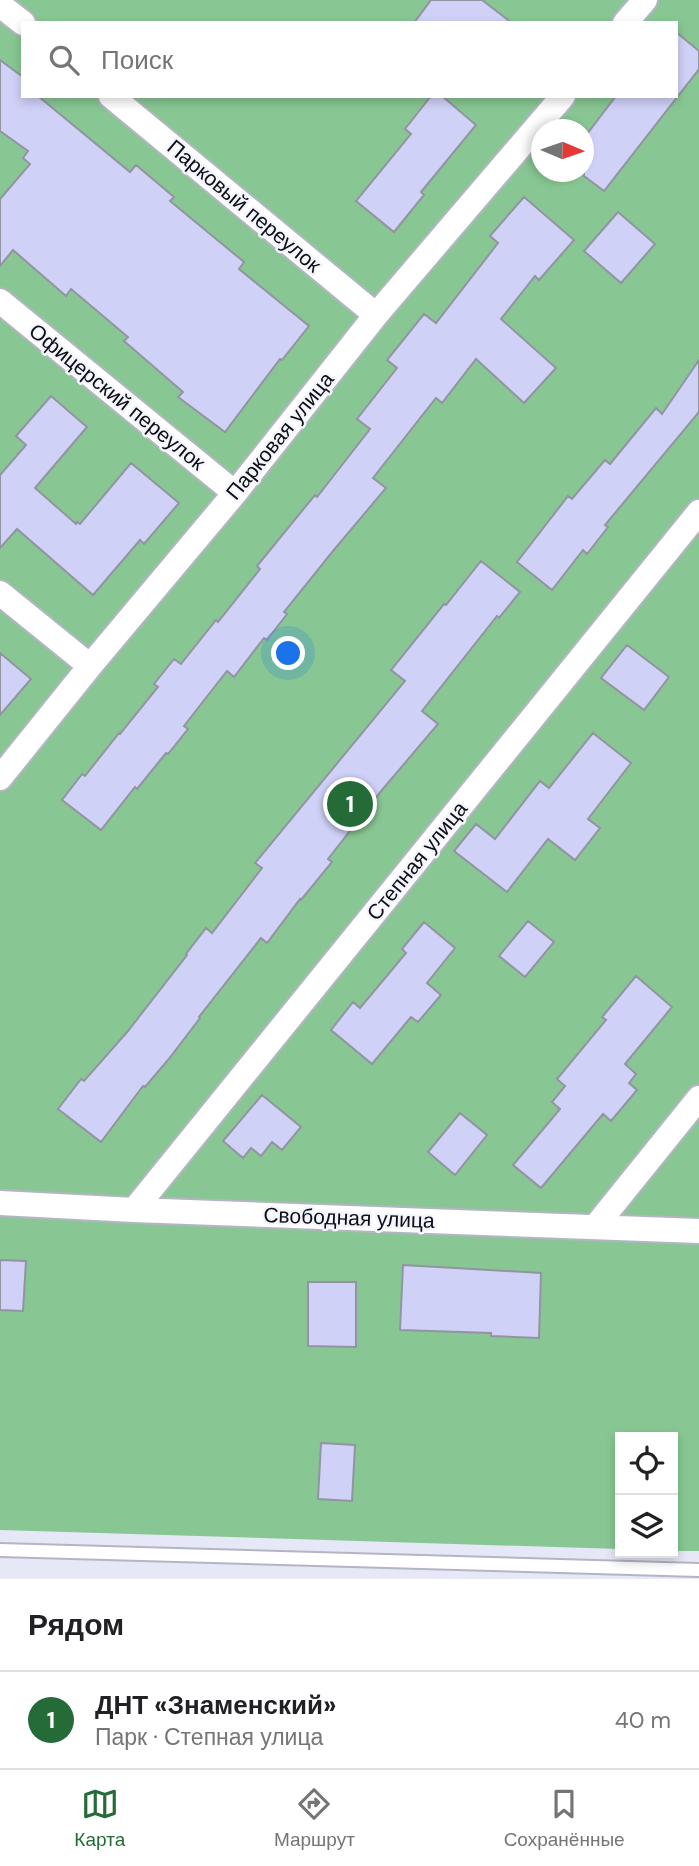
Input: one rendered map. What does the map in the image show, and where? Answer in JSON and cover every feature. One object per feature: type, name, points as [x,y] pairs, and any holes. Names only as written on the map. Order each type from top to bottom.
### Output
[{"type":"street","points":[[627,21],[645,0]]},
{"type":"street","points":[[0,5],[21,21]]},
{"type":"street","name":"Парковый переулок","points":[[113,98],[376,315]]},
{"type":"street","name":"Парковая улица","points":[[0,778],[235,493],[376,315],[561,98]]},
{"type":"street","name":"Офицерский переулок","points":[[0,301],[235,493]]},
{"type":"street","name":"Степная улица","points":[[134,1210],[699,512]]},
{"type":"street","points":[[0,593],[90,666]]},
{"type":"street","points":[[595,1227],[699,1098]]},
{"type":"street","name":"Свободная улица","points":[[0,1203],[699,1231]]},
{"type":"lane","points":[[0,1550],[699,1570]]},
{"type":"green space","points":[[0,0],[699,0],[699,1551],[678,1551],[678,1432],[615,1432],[615,1549],[0,1530]]},
{"type":"building","points":[[431,0],[482,0],[509,21],[415,21]]},
{"type":"building","points":[[678,34],[699,51],[699,69],[678,96]]},
{"type":"building","points":[[0,60],[21,76],[21,98],[40,98],[130,172],[136,165],[174,197],[170,201],[244,262],[239,269],[309,326],[282,360],[280,359],[225,432],[178,397],[183,392],[124,341],[128,337],[71,289],[66,296],[13,250],[0,266],[0,199],[30,164],[23,158],[28,151],[0,131]]},
{"type":"building","points":[[429,98],[444,98],[476,125],[421,192],[424,195],[394,232],[356,201],[411,134],[405,129]]},
{"type":"building","points":[[614,98],[676,98],[604,191],[592,182],[594,125]]},
{"type":"building","points":[[524,197],[574,240],[539,280],[535,276],[501,319],[556,368],[524,403],[476,359],[442,403],[436,398],[373,478],[386,488],[284,612],[287,614],[267,640],[264,638],[234,677],[227,671],[184,726],[188,729],[137,789],[135,787],[101,830],[62,800],[158,687],[154,684],[174,659],[181,664],[216,620],[218,622],[260,569],[257,566],[315,495],[317,497],[370,429],[357,419],[397,368],[387,360],[424,314],[436,323],[498,243],[490,236]]},
{"type":"building","points":[[618,212],[655,244],[621,283],[584,251]]},
{"type":"building","points":[[699,360],[699,412],[605,525],[608,527],[587,554],[583,550],[552,590],[517,562],[568,496],[572,499],[605,460],[610,464],[656,408],[662,414]]},
{"type":"building","points":[[51,396],[87,427],[35,488],[76,524],[80,524],[131,463],[179,503],[144,544],[140,540],[93,595],[17,529],[0,548],[0,475],[26,445],[16,436]]},
{"type":"building","points":[[481,561],[520,592],[499,618],[497,616],[422,711],[438,724],[328,859],[332,862],[267,943],[261,938],[168,1060],[145,1087],[143,1086],[101,1142],[58,1109],[81,1079],[84,1081],[128,1031],[206,928],[212,933],[262,868],[255,863],[405,681],[391,670]]},
{"type":"building","points":[[627,645],[669,677],[644,710],[601,678]]},
{"type":"building","points":[[0,653],[31,679],[0,715]]},
{"type":"building","points":[[593,733],[631,763],[588,819],[600,828],[575,860],[548,839],[507,892],[454,851],[476,824],[495,839],[540,781],[549,788]]},
{"type":"building","points":[[528,921],[554,942],[525,977],[499,956]]},
{"type":"building","points":[[424,922],[455,948],[427,983],[441,995],[418,1022],[411,1017],[372,1064],[331,1030],[353,1002],[360,1008],[406,953],[402,949]]},
{"type":"building","points":[[636,976],[672,1007],[625,1064],[636,1074],[629,1083],[637,1090],[611,1121],[603,1114],[541,1188],[513,1165],[560,1109],[552,1102],[565,1086],[557,1079],[606,1020],[602,1017]]},
{"type":"building","points":[[262,1095],[301,1127],[282,1150],[272,1142],[261,1156],[251,1148],[243,1158],[223,1141]]},
{"type":"building","points":[[460,1113],[487,1135],[455,1175],[428,1152]]},
{"type":"building","points":[[0,1260],[26,1261],[23,1311],[0,1310]]},
{"type":"building","points":[[403,1265],[541,1273],[539,1338],[491,1336],[491,1333],[400,1330]]},
{"type":"building","points":[[308,1282],[356,1282],[356,1347],[308,1346]]},
{"type":"building","points":[[321,1443],[355,1445],[352,1501],[318,1499]]},
{"type":"place","name":"ДНТ «Знаменский»","points":[[350,804]]}]
